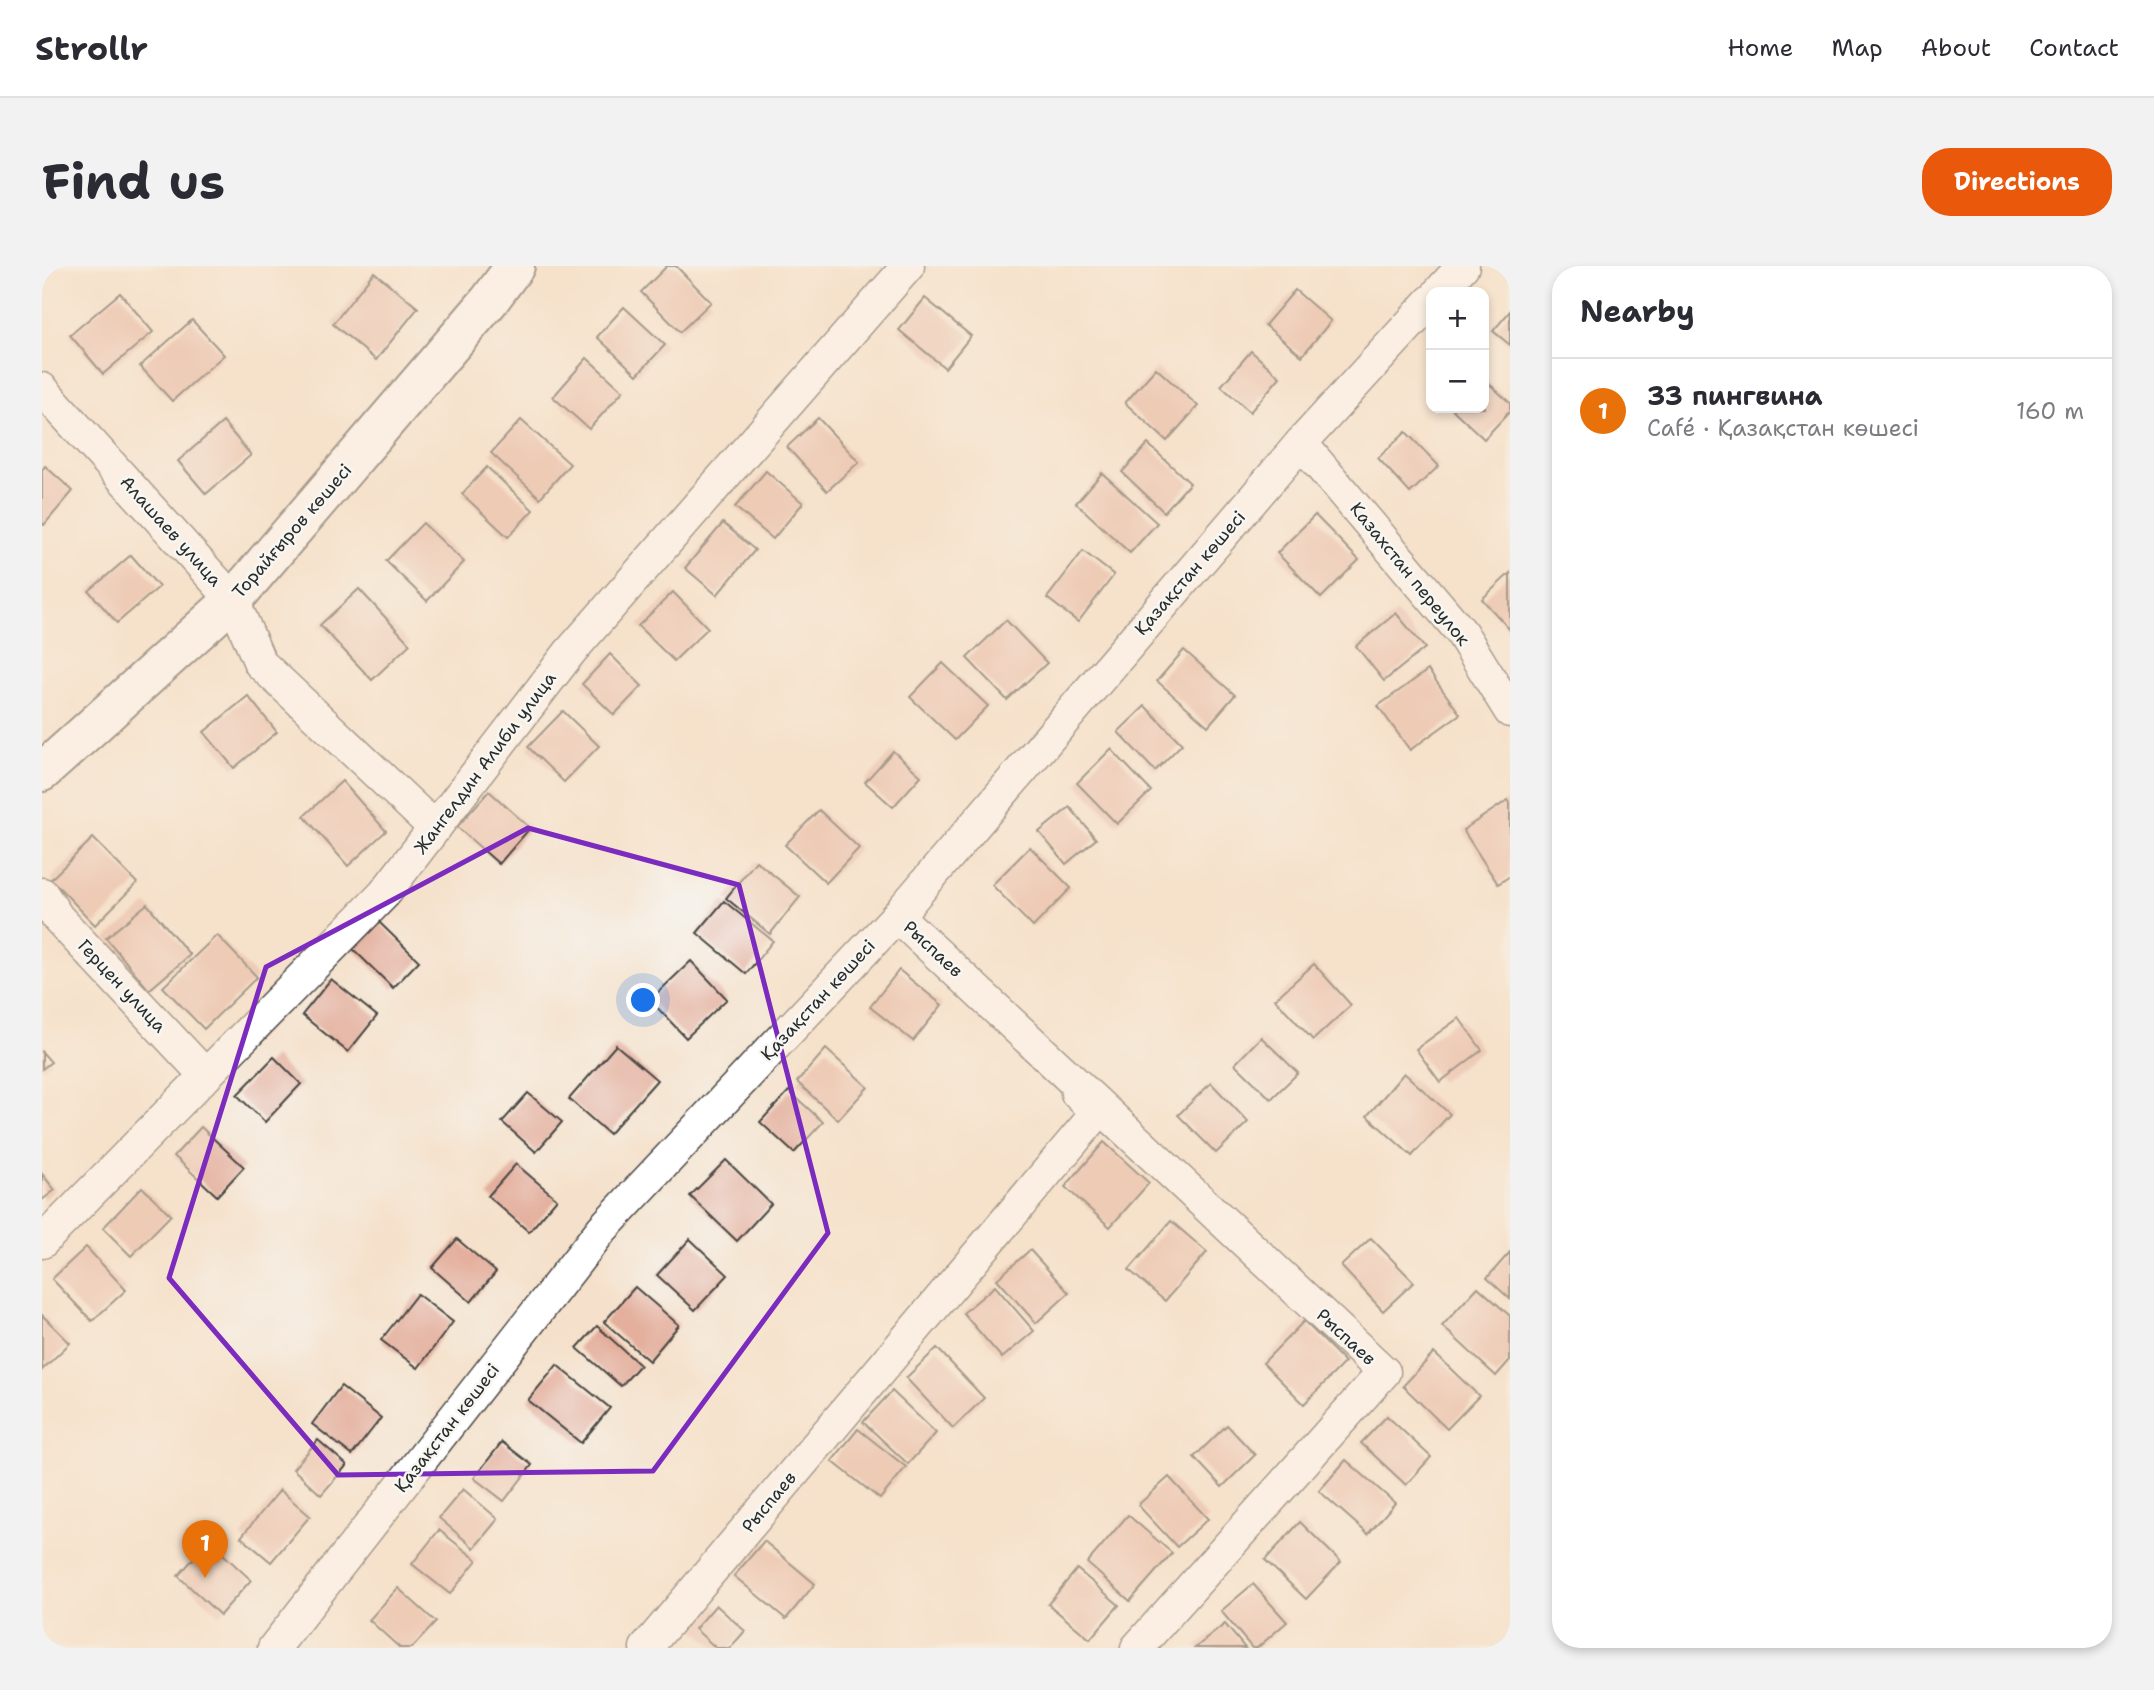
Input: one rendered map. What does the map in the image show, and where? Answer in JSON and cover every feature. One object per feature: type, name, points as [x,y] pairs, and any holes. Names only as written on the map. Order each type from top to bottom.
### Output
[{"type":"street","name":"Торайғыров көшесі","points":[[42,772],[233,600],[489,301],[515,266]]},
{"type":"street","name":"Жангелдин Алиби улица","points":[[42,1242],[384,894],[570,652],[908,266]]},
{"type":"street","points":[[1444,287],[1463,266]]},
{"type":"street","name":"Қазақстан көшесі","points":[[274,1648],[602,1229],[897,916],[1301,443],[1426,306]]},
{"type":"street","name":"Алашаев улица","points":[[42,389],[233,600],[260,663],[435,828]]},
{"type":"street","name":"Казахстан переулок","points":[[1301,443],[1461,632],[1510,711]]},
{"type":"street","name":"Герцен улица","points":[[42,894],[58,918],[206,1076]]},
{"type":"street","name":"Рыспаев","points":[[646,1648],[1097,1113],[897,916]]},
{"type":"street","name":"Рыспаев","points":[[897,916],[1384,1372],[1137,1648]]},
{"type":"highlighted area","points":[[528,828],[739,885],[828,1233],[653,1471],[338,1475],[169,1278],[266,967]]},
{"type":"building","points":[[667,266],[676,266],[711,302],[680,332],[641,292]]},
{"type":"building","points":[[374,272],[418,308],[376,360],[333,324]]},
{"type":"building","points":[[1295,290],[1331,321],[1302,356],[1265,325]]},
{"type":"building","points":[[120,293],[153,332],[103,374],[70,335]]},
{"type":"building","points":[[925,298],[971,336],[945,368],[899,330]]},
{"type":"building","points":[[624,307],[665,345],[637,375],[597,337]]},
{"type":"building","points":[[1510,311],[1510,345],[1493,331]]},
{"type":"building","points":[[192,320],[224,355],[172,401],[140,366]]},
{"type":"building","points":[[1251,351],[1280,377],[1250,412],[1221,386]]},
{"type":"building","points":[[587,358],[623,391],[589,429],[553,397]]},
{"type":"building","points":[[1156,368],[1198,406],[1167,441],[1125,403]]},
{"type":"building","points":[[1489,384],[1510,403],[1510,411],[1484,439],[1456,413],[1489,413]]},
{"type":"building","points":[[818,418],[859,462],[827,491],[787,447]]},
{"type":"building","points":[[521,420],[570,464],[540,498],[491,453]]},
{"type":"building","points":[[223,422],[251,455],[206,494],[178,461]]},
{"type":"building","points":[[1406,432],[1439,466],[1410,493],[1378,458]]},
{"type":"building","points":[[1148,444],[1190,483],[1164,512],[1122,472]]},
{"type":"building","points":[[45,466],[73,491],[44,525],[42,470]]},
{"type":"building","points":[[487,467],[533,510],[508,537],[462,494]]},
{"type":"building","points":[[766,471],[803,503],[773,539],[735,507]]},
{"type":"building","points":[[1102,473],[1157,523],[1130,553],[1076,503]]},
{"type":"building","points":[[1315,515],[1359,560],[1321,598],[1277,553]]},
{"type":"building","points":[[423,523],[464,562],[427,601],[386,561]]},
{"type":"building","points":[[723,523],[755,550],[717,595],[685,568]]},
{"type":"building","points":[[1083,551],[1114,575],[1078,622],[1047,598]]},
{"type":"building","points":[[131,555],[159,587],[117,623],[89,591]]},
{"type":"building","points":[[1510,573],[1510,630],[1482,599]]},
{"type":"building","points":[[359,589],[410,644],[372,680],[320,625]]},
{"type":"building","points":[[673,592],[708,628],[674,661],[638,626]]},
{"type":"building","points":[[1396,613],[1425,648],[1384,681],[1356,646]]},
{"type":"building","points":[[1006,620],[1047,663],[1007,700],[967,658]]},
{"type":"building","points":[[1184,650],[1235,695],[1208,726],[1157,681]]},
{"type":"building","points":[[610,654],[642,686],[614,715],[582,684]]},
{"type":"building","points":[[943,663],[988,706],[955,740],[910,697]]},
{"type":"building","points":[[1428,670],[1460,714],[1410,750],[1378,706]]},
{"type":"building","points":[[248,696],[277,732],[234,768],[204,732]]},
{"type":"building","points":[[1145,706],[1182,744],[1155,771],[1118,732]]},
{"type":"building","points":[[563,711],[599,746],[564,782],[528,747]]},
{"type":"building","points":[[1111,749],[1151,791],[1117,824],[1077,783]]},
{"type":"building","points":[[893,751],[921,776],[893,807],[865,782]]},
{"type":"building","points":[[342,781],[386,831],[348,866],[304,816]]},
{"type":"building","points":[[489,791],[530,828],[499,864],[457,827]]},
{"type":"building","points":[[1508,800],[1510,876],[1498,884],[1463,830]]},
{"type":"building","points":[[1070,807],[1096,839],[1066,864],[1039,832]]},
{"type":"building","points":[[819,810],[859,848],[826,883],[785,845]]},
{"type":"building","points":[[93,838],[137,883],[95,925],[51,879]]},
{"type":"building","points":[[1030,847],[1071,888],[1033,927],[992,885]]},
{"type":"building","points":[[756,861],[800,897],[770,934],[726,898]]},
{"type":"building","points":[[724,901],[773,941],[746,974],[697,933]]},
{"type":"building","points":[[147,904],[190,955],[149,990],[106,938]]},
{"type":"building","points":[[379,922],[419,961],[393,988],[353,949]]},
{"type":"building","points":[[217,935],[257,977],[204,1029],[163,987]]},
{"type":"building","points":[[691,961],[727,999],[686,1038],[650,1000]]},
{"type":"building","points":[[1314,964],[1351,1005],[1313,1040],[1275,999]]},
{"type":"building","points":[[899,970],[942,1005],[913,1041],[870,1007]]},
{"type":"building","points":[[331,979],[377,1016],[348,1052],[302,1015]]},
{"type":"building","points":[[1459,1018],[1482,1050],[1440,1082],[1416,1049]]},
{"type":"building","points":[[1261,1037],[1298,1073],[1271,1099],[1235,1064]]},
{"type":"building","points":[[616,1045],[657,1080],[609,1134],[569,1099]]},
{"type":"building","points":[[826,1049],[868,1087],[838,1120],[797,1082]]},
{"type":"building","points":[[42,1052],[51,1062],[42,1069]]},
{"type":"building","points":[[274,1057],[301,1084],[265,1122],[237,1095]]},
{"type":"building","points":[[1404,1073],[1450,1114],[1412,1156],[1367,1116]]},
{"type":"building","points":[[1211,1083],[1248,1122],[1216,1153],[1178,1115]]},
{"type":"building","points":[[789,1091],[823,1122],[794,1153],[760,1122]]},
{"type":"building","points":[[528,1093],[562,1122],[536,1152],[502,1122]]},
{"type":"building","points":[[201,1127],[244,1167],[217,1196],[174,1156]]},
{"type":"building","points":[[1104,1142],[1149,1183],[1110,1227],[1065,1187]]},
{"type":"building","points":[[726,1160],[771,1204],[737,1241],[690,1196]]},
{"type":"building","points":[[516,1164],[557,1199],[529,1232],[488,1196]]},
{"type":"building","points":[[42,1174],[55,1190],[42,1200]]},
{"type":"building","points":[[142,1187],[171,1215],[131,1256],[103,1228]]},
{"type":"building","points":[[1171,1221],[1207,1252],[1165,1301],[1129,1270]]},
{"type":"building","points":[[1371,1238],[1414,1282],[1383,1311],[1341,1266]]},
{"type":"building","points":[[457,1239],[496,1272],[471,1302],[432,1268]]},
{"type":"building","points":[[690,1239],[728,1275],[695,1310],[657,1275]]},
{"type":"building","points":[[86,1247],[126,1290],[92,1321],[52,1279]]},
{"type":"building","points":[[1030,1250],[1069,1293],[1036,1323],[997,1279]]},
{"type":"building","points":[[1510,1252],[1510,1299],[1487,1278]]},
{"type":"building","points":[[995,1286],[1034,1331],[1002,1358],[963,1313]]},
{"type":"building","points":[[635,1287],[679,1325],[649,1361],[604,1322]]},
{"type":"building","points":[[1478,1287],[1510,1316],[1510,1360],[1496,1376],[1442,1326]]},
{"type":"building","points":[[417,1294],[453,1322],[418,1368],[381,1340]]},
{"type":"building","points":[[42,1315],[70,1343],[42,1370]]},
{"type":"building","points":[[1304,1321],[1345,1362],[1304,1404],[1263,1363]]},
{"type":"building","points":[[597,1326],[640,1365],[621,1386],[577,1348]]},
{"type":"building","points":[[937,1348],[984,1398],[953,1428],[906,1378]]},
{"type":"building","points":[[1434,1353],[1479,1396],[1447,1429],[1403,1386]]},
{"type":"building","points":[[557,1365],[610,1408],[581,1443],[528,1400]]},
{"type":"building","points":[[341,1386],[381,1418],[352,1455],[312,1424]]},
{"type":"building","points":[[892,1391],[936,1433],[908,1464],[863,1422]]},
{"type":"building","points":[[1387,1416],[1431,1457],[1406,1485],[1361,1443]]},
{"type":"building","points":[[1227,1425],[1255,1455],[1222,1487],[1194,1457]]},
{"type":"building","points":[[858,1429],[906,1467],[880,1499],[832,1461]]},
{"type":"building","points":[[318,1440],[347,1465],[321,1495],[293,1469]]},
{"type":"building","points":[[502,1442],[532,1465],[504,1501],[474,1478]]},
{"type":"building","points":[[1346,1460],[1395,1503],[1368,1534],[1319,1491]]},
{"type":"building","points":[[1169,1477],[1208,1519],[1177,1547],[1138,1505]]},
{"type":"building","points":[[463,1489],[498,1519],[474,1548],[439,1518]]},
{"type":"building","points":[[280,1490],[310,1516],[271,1562],[241,1537]]},
{"type":"building","points":[[1128,1515],[1172,1553],[1130,1601],[1087,1563]]},
{"type":"building","points":[[1300,1522],[1341,1562],[1306,1599],[1265,1560]]},
{"type":"building","points":[[439,1530],[477,1560],[450,1594],[412,1564]]},
{"type":"building","points":[[209,1541],[251,1580],[220,1615],[178,1576]]},
{"type":"building","points":[[764,1541],[815,1584],[786,1619],[734,1576]]},
{"type":"building","points":[[1077,1569],[1119,1605],[1090,1639],[1048,1604]]},
{"type":"building","points":[[1253,1584],[1287,1622],[1257,1648],[1252,1648],[1221,1611]]},
{"type":"building","points":[[398,1588],[436,1622],[412,1648],[400,1648],[369,1620]]},
{"type":"building","points":[[716,1605],[745,1631],[730,1648],[716,1648],[695,1629]]},
{"type":"building","points":[[1225,1624],[1245,1648],[1195,1648]]},
{"type":"place","name":"33 пингвина","points":[[205,1578]]}]
